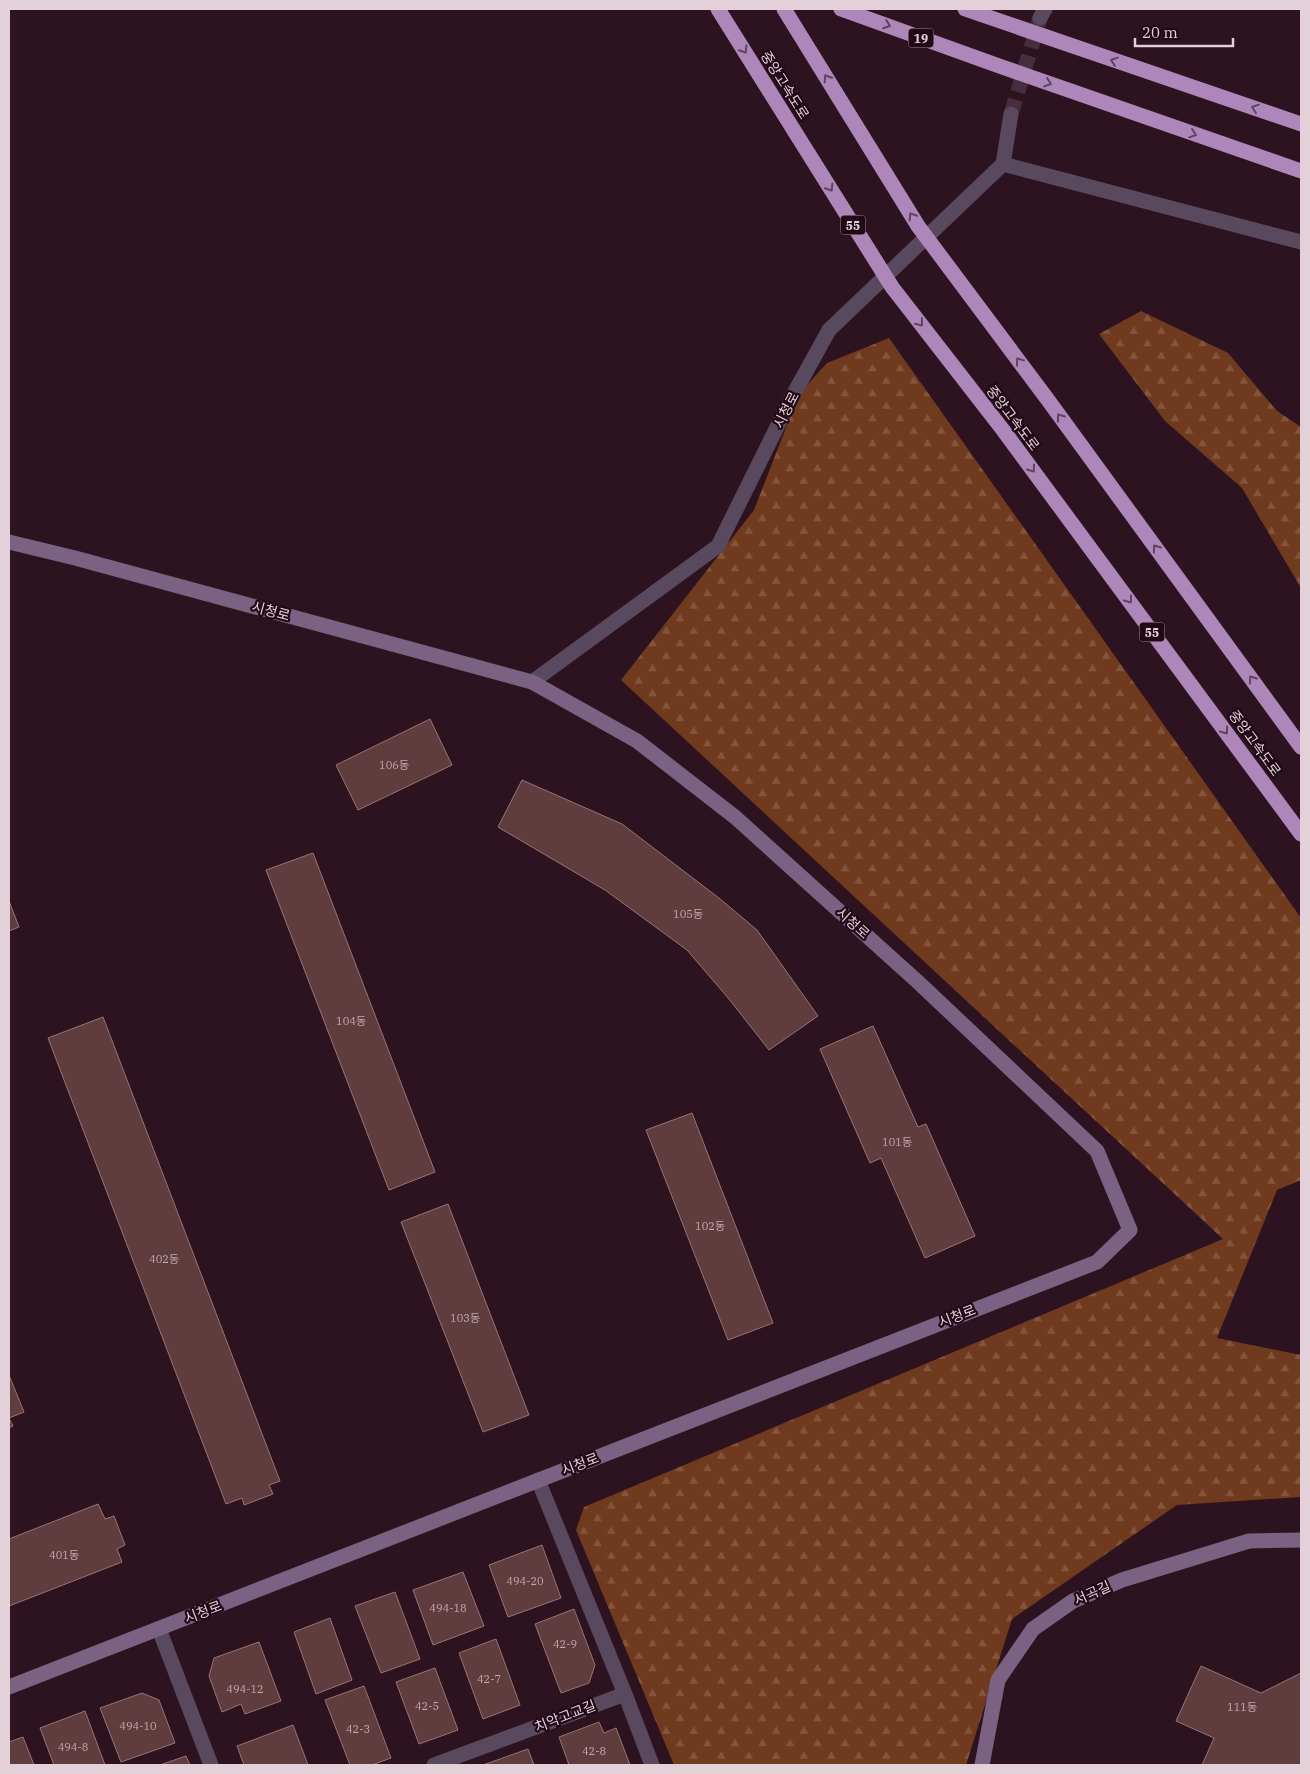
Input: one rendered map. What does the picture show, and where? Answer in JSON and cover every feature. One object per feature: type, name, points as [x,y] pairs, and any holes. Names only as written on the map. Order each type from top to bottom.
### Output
[{"type":"highway","name":"중앙고속도로","points":[[718,9],[892,287],[1003,430],[1301,834]]},
{"type":"highway","points":[[784,9],[918,226],[1048,400],[1301,747]]},
{"type":"highway","name":"19","points":[[841,9],[1301,171]]},
{"type":"highway","points":[[964,9],[1301,124]]},
{"type":"street","points":[[1011,114],[1003,164],[1301,242]]},
{"type":"street","name":"시청로","points":[[532,682],[718,546],[792,396],[829,330],[1003,164]]},
{"type":"street","name":"시청로","points":[[9,542],[532,682],[637,741],[735,816],[918,982],[1096,1151],[1130,1230],[1097,1262],[9,1688]]},
{"type":"street","points":[[538,1480],[652,1765]]},
{"type":"street","name":"서곡길","points":[[982,1765],[998,1680],[1033,1629],[1065,1606],[1122,1580],[1249,1541],[1301,1540]]},
{"type":"street","points":[[160,1629],[211,1765]]},
{"type":"street","name":"치악고교길","points":[[434,1765],[624,1694]]},
{"type":"green space","points":[[1141,311],[1228,353],[1277,411],[1301,427],[1301,588],[1242,488],[1165,421],[1099,334]]},
{"type":"green space","points":[[889,338],[1301,918],[1301,1180],[1277,1190],[1217,1338],[1301,1355],[1301,1497],[1177,1505],[1012,1619],[966,1765],[674,1765],[576,1530],[584,1507],[1223,1239],[621,680],[754,510],[799,394],[827,363]]},
{"type":"building","points":[[430,719],[452,765],[358,810],[336,765]]},
{"type":"building","points":[[522,780],[622,824],[719,898],[757,930],[818,1016],[769,1050],[687,950],[605,890],[498,827]]},
{"type":"building","points":[[313,853],[435,1172],[389,1190],[266,870]]},
{"type":"building","points":[[9,901],[19,927],[9,931]]},
{"type":"building","points":[[103,1017],[280,1481],[269,1485],[273,1494],[244,1505],[242,1498],[226,1504],[48,1038]]},
{"type":"building","points":[[873,1026],[918,1127],[926,1124],[975,1236],[925,1258],[881,1158],[870,1163],[820,1049]]},
{"type":"building","points":[[692,1113],[773,1323],[728,1340],[646,1130]]},
{"type":"building","points":[[448,1204],[529,1415],[483,1432],[401,1222]]},
{"type":"building","points":[[9,1375],[24,1412],[9,1418]]},
{"type":"building","points":[[9,1418],[13,1426],[9,1428]]},
{"type":"building","points":[[98,1504],[105,1519],[114,1516],[125,1545],[117,1549],[122,1562],[9,1606],[9,1539]]},
{"type":"building","points":[[542,1545],[561,1598],[508,1617],[489,1565]]},
{"type":"building","points":[[463,1572],[484,1626],[433,1645],[413,1590]]},
{"type":"building","points":[[395,1592],[420,1659],[381,1673],[355,1606]]},
{"type":"building","points":[[574,1609],[595,1665],[589,1683],[561,1693],[535,1624]]},
{"type":"building","points":[[330,1618],[352,1680],[316,1694],[294,1632]]},
{"type":"building","points":[[496,1639],[520,1705],[483,1719],[459,1653]]},
{"type":"building","points":[[259,1642],[281,1701],[245,1714],[241,1704],[222,1712],[209,1676],[214,1658]]},
{"type":"building","points":[[1201,1666],[1261,1693],[1301,1673],[1301,1765],[1202,1765],[1214,1738],[1176,1721]]},
{"type":"building","points":[[435,1668],[458,1730],[419,1744],[396,1682]]},
{"type":"building","points":[[364,1686],[391,1758],[372,1765],[350,1765],[325,1700]]},
{"type":"building","points":[[142,1693],[159,1700],[175,1743],[121,1762],[100,1708]]},
{"type":"building","points":[[85,1711],[105,1765],[54,1765],[40,1728]]},
{"type":"building","points":[[599,1722],[604,1733],[616,1728],[630,1765],[569,1765],[559,1737]]},
{"type":"building","points":[[293,1725],[308,1765],[244,1765],[237,1746]]},
{"type":"building","points":[[23,1737],[34,1765],[9,1765],[9,1742]]},
{"type":"building","points":[[528,1749],[534,1765],[483,1765]]},
{"type":"building","points":[[186,1756],[190,1765],[160,1765]]},
{"type":"tunnel","points":[[1011,114],[1040,18]]}]
